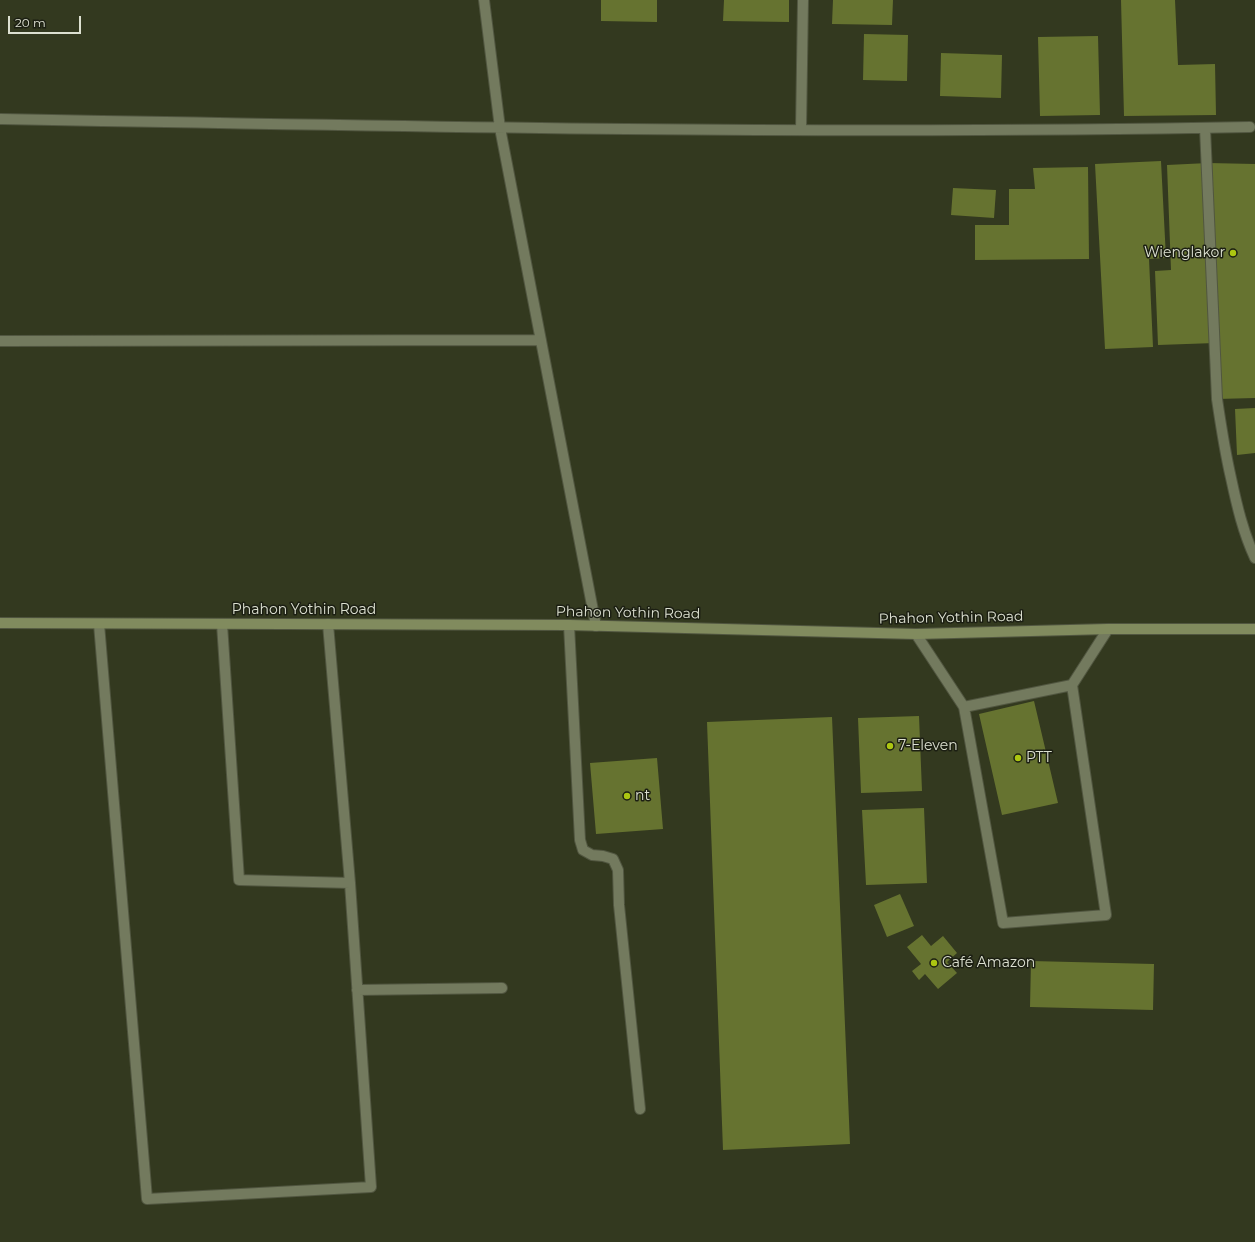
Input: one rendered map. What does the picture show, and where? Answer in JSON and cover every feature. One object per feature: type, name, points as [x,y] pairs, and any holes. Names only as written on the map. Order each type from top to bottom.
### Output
[{"type":"main road","name":"Phahon Yothin Road","points":[[0,623],[569,625],[916,634],[1108,629],[1255,629]]},
{"type":"street","points":[[484,0],[500,128],[596,626]]},
{"type":"street","points":[[801,130],[803,0]]},
{"type":"street","points":[[0,119],[500,128],[801,130],[1250,127]]},
{"type":"street","points":[[1206,128],[1218,406],[1222,434],[1240,518],[1249,546],[1255,558]]},
{"type":"street","points":[[0,341],[540,340]]},
{"type":"street","points":[[99,624],[147,1199],[371,1187],[350,883],[328,624]]},
{"type":"street","points":[[222,624],[239,880],[350,883]]},
{"type":"street","points":[[569,625],[580,840],[583,850],[592,855],[604,856],[613,859],[618,870],[619,905],[640,1109]]},
{"type":"street","points":[[916,634],[964,707],[1002,923],[1106,915],[1072,685],[1108,629]]},
{"type":"street","points":[[964,707],[1072,685]]},
{"type":"street","points":[[357,990],[502,988]]},
{"type":"building","points":[[601,0],[657,0],[657,22],[601,21]]},
{"type":"building","points":[[724,0],[789,0],[789,22],[723,21]]},
{"type":"building","points":[[833,0],[893,0],[892,25],[832,24]]},
{"type":"building","points":[[1121,0],[1175,0],[1178,65],[1215,64],[1216,115],[1124,116]]},
{"type":"building","points":[[864,34],[908,35],[907,81],[863,80]]},
{"type":"building","points":[[1098,36],[1100,115],[1040,116],[1038,37]]},
{"type":"building","points":[[941,53],[1002,55],[1001,98],[940,96]]},
{"type":"building","points":[[1161,161],[1166,258],[1149,259],[1153,347],[1105,349],[1095,164]]},
{"type":"building","points":[[1208,163],[1255,164],[1255,398],[1217,399],[1215,343],[1158,345],[1155,271],[1171,270],[1167,165]]},
{"type":"building","points":[[1088,167],[1089,259],[975,260],[975,225],[1009,225],[1009,189],[1035,189],[1033,168]]},
{"type":"building","points":[[953,188],[996,190],[994,218],[951,215]]},
{"type":"building","points":[[1255,408],[1255,453],[1237,455],[1235,409]]},
{"type":"building","name":"PTT","points":[[1034,701],[1058,803],[1002,815],[979,714]]},
{"type":"building","points":[[919,716],[922,791],[861,793],[858,718]]},
{"type":"building","points":[[832,717],[850,1144],[723,1150],[707,722]]},
{"type":"building","name":"nt","points":[[657,758],[663,829],[596,834],[590,763]]},
{"type":"building","points":[[924,808],[927,883],[866,885],[862,810]]},
{"type":"building","points":[[900,894],[914,926],[887,937],[874,905]]},
{"type":"building","name":"Café Amazon","points":[[922,935],[931,946],[943,936],[957,953],[947,962],[957,973],[938,989],[925,974],[919,980],[912,971],[921,964],[907,947]]},
{"type":"building","points":[[1031,961],[1154,964],[1153,1010],[1030,1007]]},
{"type":"place","name":"Wienglakor","points":[[1233,253]]},
{"type":"place","name":"7-Eleven","points":[[890,746]]},
{"type":"place","name":"PTT","points":[[1018,758]]},
{"type":"place","name":"nt","points":[[627,796]]},
{"type":"place","name":"Café Amazon","points":[[934,963]]}]
